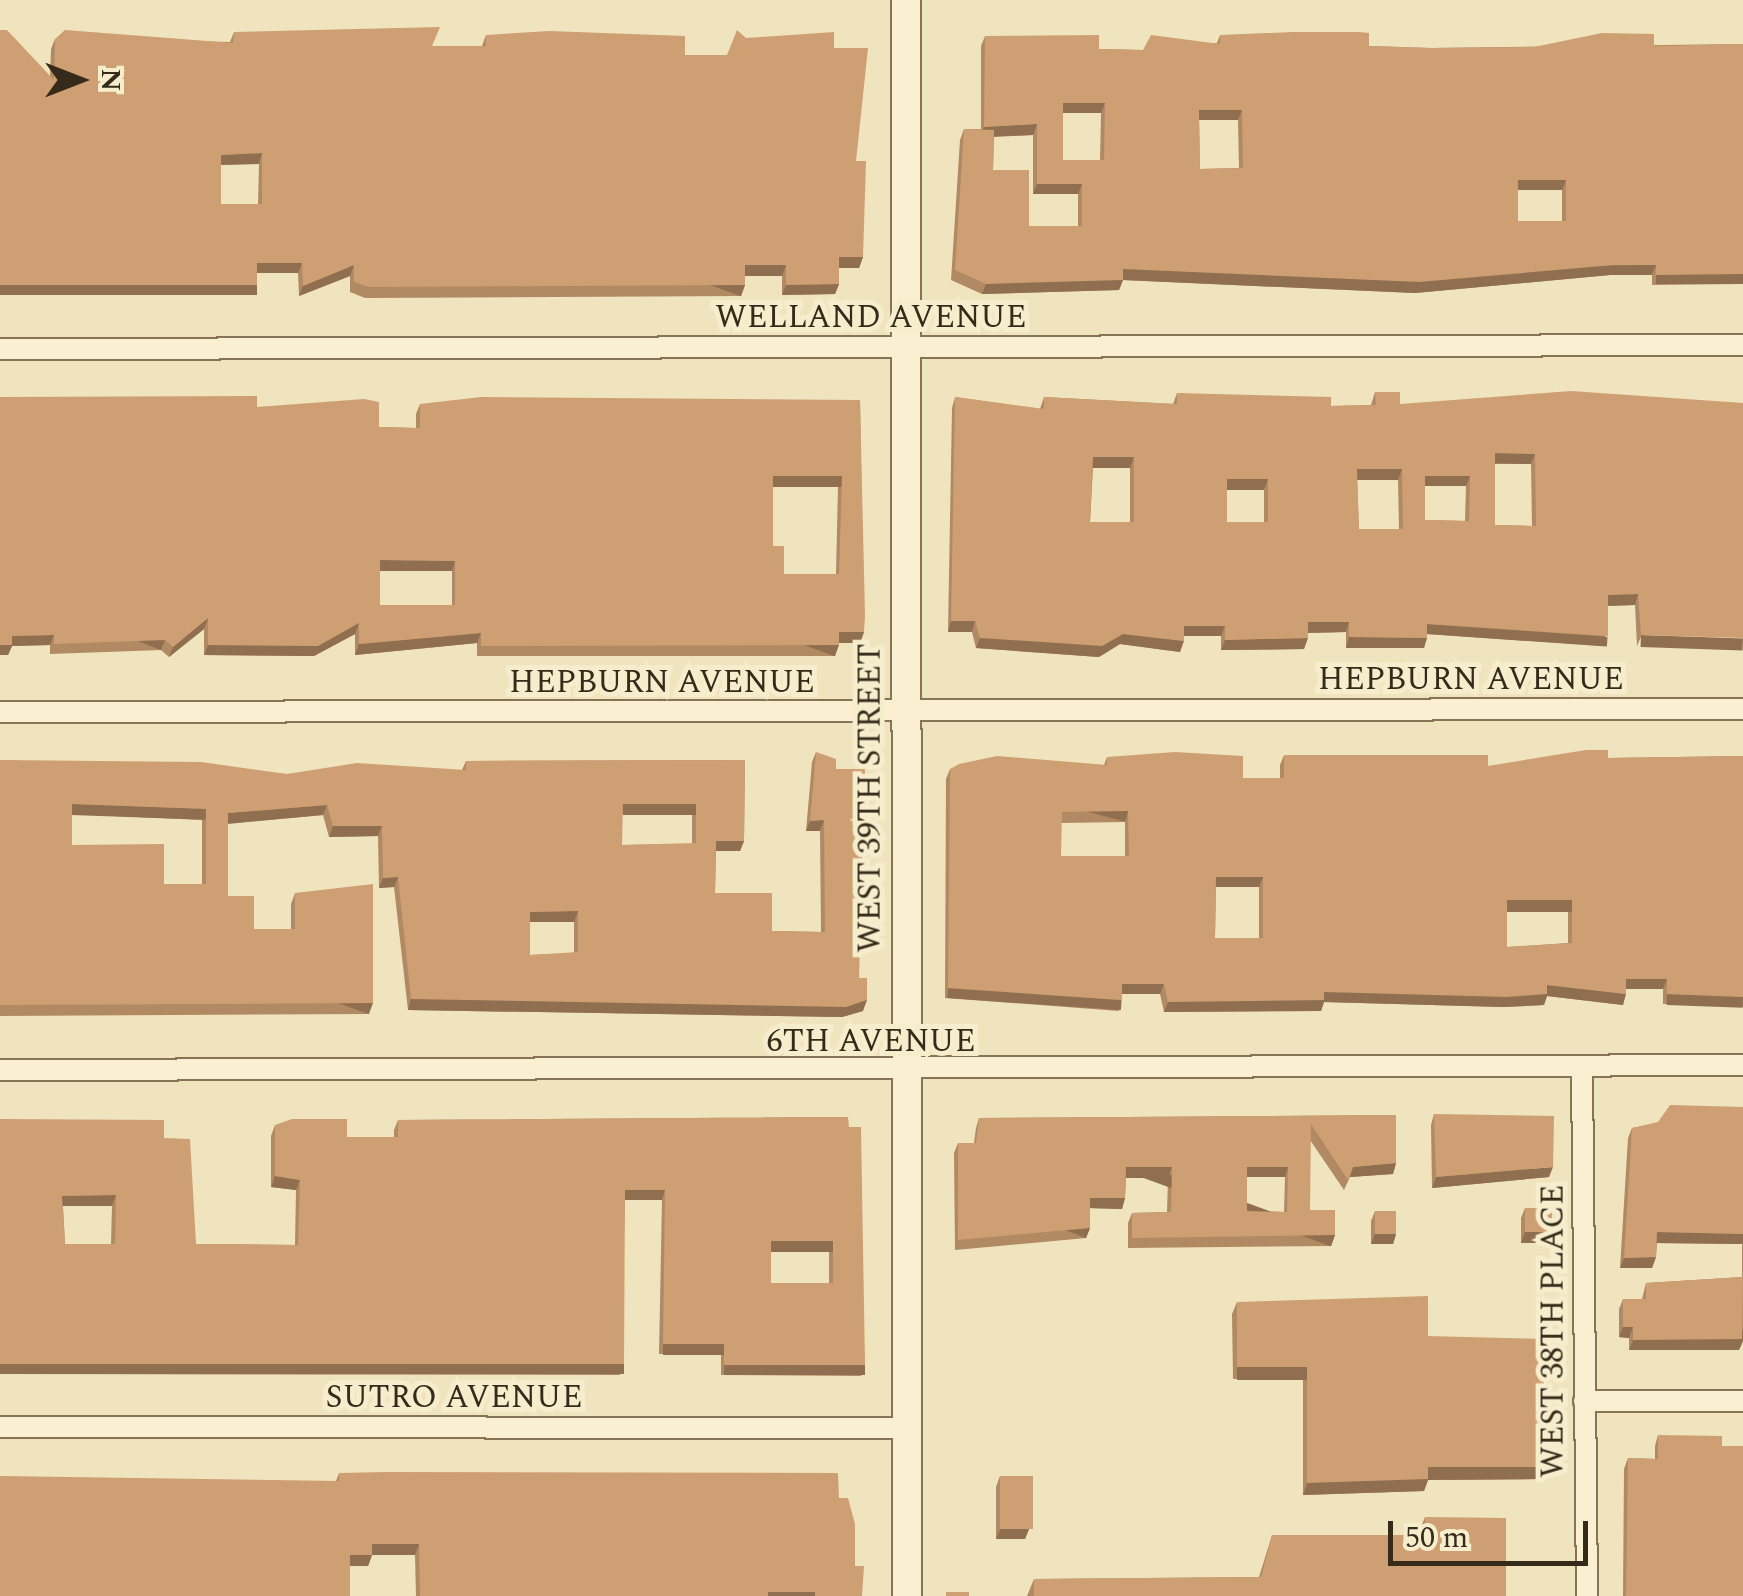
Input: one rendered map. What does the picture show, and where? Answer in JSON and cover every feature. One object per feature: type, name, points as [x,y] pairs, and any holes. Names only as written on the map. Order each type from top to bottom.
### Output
[{"type":"street","name":"WEST 39TH STREET","points":[[906,0],[907,1596]]},
{"type":"street","name":"WELLAND AVENUE","points":[[0,349],[1743,345]]},
{"type":"street","name":"HEPBURN AVENUE","points":[[0,712],[1743,709]]},
{"type":"street","name":"WEST 38TH PLACE","points":[[1582,1066],[1587,1596]]},
{"type":"street","name":"6TH AVENUE","points":[[0,1070],[907,1073],[1743,1066]]},
{"type":"street","points":[[1584,1402],[1743,1401]]},
{"type":"street","name":"SUTRO AVENUE","points":[[0,1427],[907,1428]]},
{"type":"building","points":[[440,27],[432,46],[486,46],[486,35],[549,31],[685,36],[685,55],[727,55],[737,30],[746,38],[834,32],[834,48],[868,48],[856,161],[866,161],[863,257],[839,257],[839,284],[786,285],[786,265],[745,265],[745,285],[369,287],[354,282],[354,265],[303,286],[302,263],[257,263],[257,285],[0,285],[0,30],[7,30],[54,80],[55,39],[65,30],[233,43],[234,32]],"holes":[[[262,153],[262,204],[221,204],[221,155]]]},
{"type":"building","points":[[1359,32],[1369,33],[1369,46],[1431,48],[1534,47],[1602,33],[1654,34],[1654,46],[1743,44],[1743,274],[1656,275],[1656,265],[1614,265],[1419,282],[1123,269],[1123,280],[986,284],[955,270],[964,129],[994,130],[993,170],[1029,170],[1029,226],[1082,226],[1082,184],[1037,184],[1037,124],[984,127],[985,36],[1099,35],[1099,49],[1143,50],[1151,35],[1220,44],[1220,35]],"holes":[[[1063,103],[1105,103],[1104,160],[1063,160]],[[1199,110],[1242,110],[1243,168],[1200,169]],[[1518,180],[1566,180],[1566,221],[1518,221]]]},
{"type":"building","points":[[1571,391],[1743,403],[1743,638],[1641,635],[1638,594],[1608,595],[1608,636],[1427,624],[1427,638],[1349,637],[1349,622],[1308,622],[1308,638],[1225,640],[1225,626],[1184,626],[1184,641],[1123,634],[1102,646],[980,638],[975,621],[951,621],[955,397],[1044,409],[1044,397],[1177,404],[1177,393],[1331,397],[1331,406],[1376,405],[1375,392],[1400,392],[1400,404]],"holes":[[[1495,453],[1535,454],[1536,526],[1495,525]],[[1093,457],[1134,457],[1134,522],[1090,522]],[[1357,469],[1402,469],[1403,529],[1359,529]],[[1425,476],[1470,476],[1469,521],[1425,520]],[[1227,479],[1268,479],[1268,522],[1227,522]]]},
{"type":"building","points":[[257,396],[257,407],[364,399],[379,402],[379,427],[420,428],[420,404],[481,397],[860,400],[864,632],[839,632],[839,645],[481,646],[481,633],[359,644],[359,623],[318,646],[208,645],[208,618],[173,647],[165,640],[54,644],[54,635],[12,636],[12,645],[0,645],[0,397]],"holes":[[[773,476],[842,476],[839,574],[784,574],[784,546],[773,546]],[[380,560],[455,561],[455,605],[380,605]]]},
{"type":"building","points":[[1586,750],[1608,750],[1608,758],[1743,756],[1743,997],[1667,994],[1667,979],[1626,979],[1626,994],[1547,985],[1547,994],[1507,997],[1324,992],[1324,1000],[1168,1002],[1164,984],[1122,984],[1122,1000],[948,988],[950,769],[959,764],[997,756],[1107,765],[1107,757],[1175,752],[1243,756],[1243,778],[1284,778],[1284,755],[1488,755],[1488,766]],"holes":[[[1128,811],[1129,856],[1061,856],[1062,812]],[[1216,877],[1263,877],[1263,938],[1215,938]],[[1507,900],[1572,900],[1572,943],[1507,947]]]},
{"type":"building","points":[[816,752],[836,759],[836,769],[865,769],[859,978],[867,978],[867,1000],[846,1007],[411,999],[398,877],[383,878],[382,826],[333,826],[327,805],[228,813],[228,896],[254,896],[254,929],[295,929],[295,893],[373,884],[373,1003],[0,1005],[0,760],[201,762],[287,774],[357,763],[466,770],[466,761],[745,760],[744,841],[716,841],[715,893],[772,893],[772,931],[825,932],[824,820],[810,821]],"holes":[[[72,804],[206,809],[206,884],[164,884],[164,844],[72,845]],[[623,804],[696,804],[696,843],[622,845]],[[578,911],[578,952],[530,955],[530,912]]]},
{"type":"building","points":[[1670,1105],[1743,1107],[1743,1234],[1657,1232],[1656,1257],[1624,1258],[1632,1128],[1658,1122]]},
{"type":"building","points":[[1434,1114],[1554,1116],[1553,1167],[1436,1177]]},
{"type":"building","points":[[1396,1115],[1396,1163],[1353,1167],[1348,1180],[1311,1124],[1310,1210],[1335,1210],[1335,1235],[1132,1238],[1132,1213],[1171,1212],[1172,1167],[1126,1167],[1125,1198],[1090,1198],[1090,1228],[958,1240],[958,1143],[976,1143],[979,1118]],"holes":[[[1247,1167],[1288,1167],[1287,1212],[1247,1211]]]},
{"type":"building","points":[[848,1117],[848,1127],[861,1127],[865,1365],[724,1365],[724,1344],[663,1344],[665,1190],[625,1190],[624,1364],[0,1364],[0,1119],[164,1120],[164,1138],[190,1139],[196,1244],[298,1245],[300,1180],[275,1176],[275,1125],[292,1119],[347,1119],[347,1137],[398,1137],[398,1120]],"holes":[[[116,1195],[115,1244],[65,1244],[62,1196]],[[771,1241],[833,1241],[833,1283],[771,1283]]]},
{"type":"building","points":[[1525,1208],[1552,1208],[1552,1232],[1525,1232]]},
{"type":"building","points":[[1375,1211],[1396,1211],[1396,1234],[1375,1234]]},
{"type":"building","points":[[1743,1277],[1742,1339],[1633,1340],[1633,1327],[1623,1327],[1623,1299],[1646,1299],[1646,1283]]},
{"type":"building","points":[[1428,1296],[1428,1336],[1544,1339],[1544,1467],[1428,1467],[1428,1479],[1307,1483],[1307,1367],[1237,1367],[1237,1302]]},
{"type":"building","points":[[1658,1435],[1722,1436],[1722,1446],[1743,1446],[1743,1596],[1626,1596],[1628,1458],[1658,1459]]},
{"type":"building","points":[[339,1473],[838,1473],[839,1498],[848,1498],[855,1524],[855,1566],[864,1566],[862,1596],[768,1592],[768,1596],[420,1596],[419,1544],[372,1544],[372,1555],[350,1555],[350,1596],[0,1596],[0,1476],[339,1481]]},
{"type":"building","points":[[1000,1476],[1033,1476],[1033,1529],[1000,1529]]},
{"type":"building","points":[[1425,1517],[1506,1518],[1506,1596],[1034,1596],[1034,1579],[1261,1577],[1272,1535],[1425,1535]]},
{"type":"building","points":[[946,1592],[969,1592],[969,1596],[946,1596]]}]
